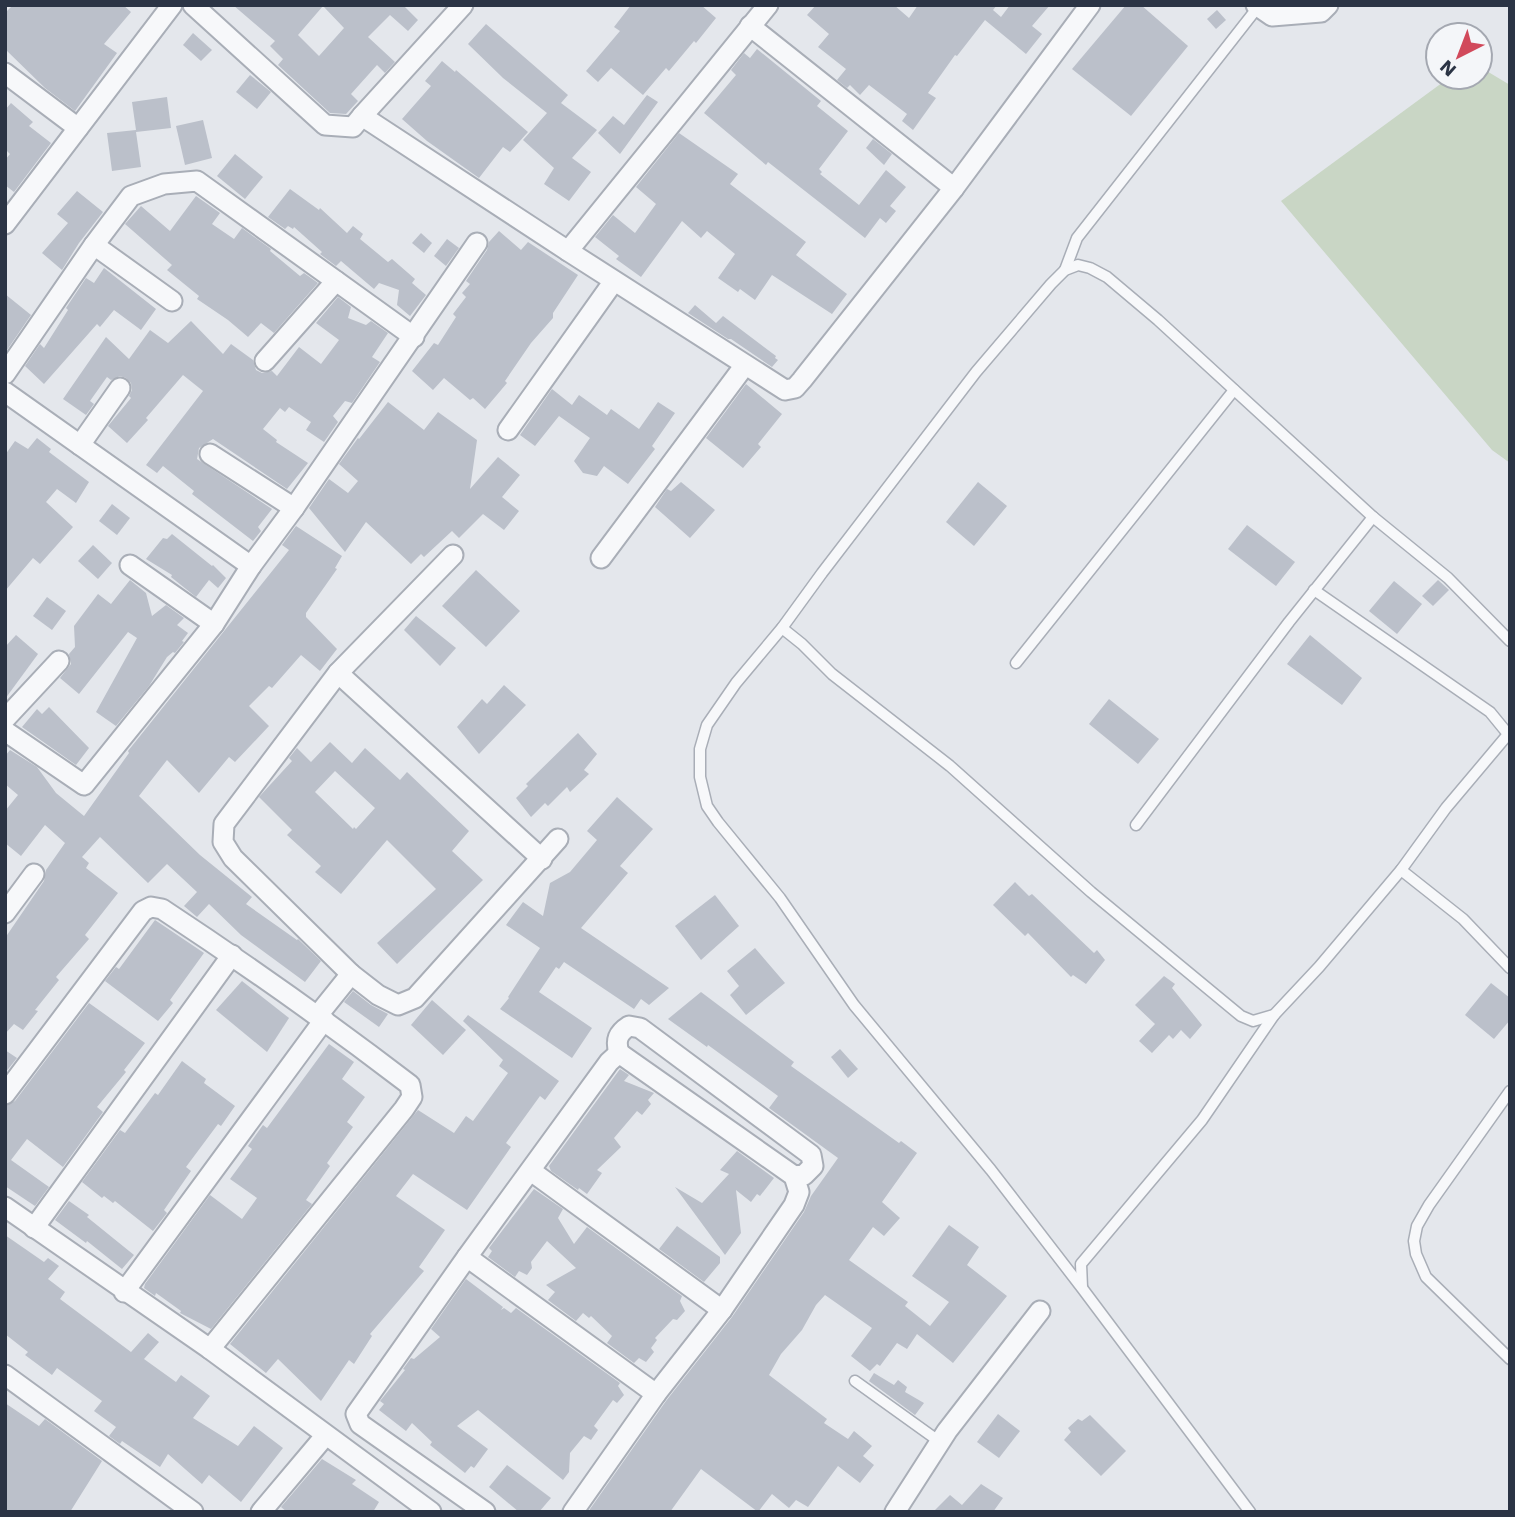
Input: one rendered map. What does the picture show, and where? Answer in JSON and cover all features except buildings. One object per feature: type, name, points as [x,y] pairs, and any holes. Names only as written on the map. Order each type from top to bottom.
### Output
[{"type":"street","points":[[5,225],[12,202],[78,128],[172,5]]},
{"type":"street","points":[[193,5],[325,125],[353,127],[463,5]]},
{"type":"street","points":[[568,251],[768,5]]},
{"type":"street","points":[[362,116],[785,390],[795,388],[954,188],[1090,5]]},
{"type":"street","points":[[1257,6],[1272,16],[1321,12],[1328,5]]},
{"type":"street","points":[[750,26],[954,188]]},
{"type":"street","points":[[5,72],[78,128]]},
{"type":"street","points":[[5,374],[93,245],[131,196],[164,184],[197,181],[414,337]]},
{"type":"street","points":[[5,731],[84,785],[214,624],[251,566],[414,337],[477,243]]},
{"type":"street","points":[[93,245],[172,301]]},
{"type":"street","points":[[265,361],[336,281]]},
{"type":"street","points":[[508,430],[614,281]]},
{"type":"street","points":[[601,558],[745,365]]},
{"type":"street","points":[[79,445],[120,388]]},
{"type":"street","points":[[5,392],[251,566]]},
{"type":"street","points":[[210,454],[294,508]]},
{"type":"street","points":[[453,555],[338,673],[224,824],[223,842],[233,858],[351,974],[378,995],[398,1005],[415,998],[558,839]]},
{"type":"street","points":[[130,565],[214,624]]},
{"type":"street","points":[[5,719],[59,661]]},
{"type":"street","points":[[338,673],[542,859]]},
{"type":"street","points":[[5,913],[34,874]]},
{"type":"street","points":[[5,1094],[143,911],[151,907],[162,909],[232,955],[321,1017],[410,1085],[412,1097],[404,1109],[210,1349]]},
{"type":"street","points":[[34,1228],[232,955]]},
{"type":"street","points":[[124,1292],[351,974]]},
{"type":"street","points":[[573,1512],[656,1394],[722,1310],[794,1205],[799,1192],[794,1177],[619,1053],[616,1043],[620,1032],[629,1026],[640,1028],[811,1155],[813,1166],[804,1175],[794,1177]]},
{"type":"street","points":[[481,1511],[360,1424],[356,1413],[609,1062],[619,1053]]},
{"type":"street","points":[[531,1171],[722,1310]]},
{"type":"street","points":[[5,1207],[124,1292],[210,1349],[431,1512]]},
{"type":"street","points":[[467,1257],[656,1394]]},
{"type":"street","points":[[895,1512],[940,1442],[1040,1311]]},
{"type":"street","points":[[5,1375],[193,1512]]},
{"type":"street","points":[[261,1512],[325,1436]]},
{"type":"lane","points":[[1250,1512],[990,1170],[854,1005],[779,898],[708,806],[700,777],[700,749],[707,725],[736,683],[782,628],[976,372],[1065,270],[1077,238],[1257,6]]},
{"type":"lane","points":[[1065,270],[1078,265],[1107,277],[1158,320],[1373,517],[1448,578],[1510,641]]},
{"type":"lane","points":[[1016,663],[1234,390]]},
{"type":"lane","points":[[1136,825],[1314,590],[1373,517]]},
{"type":"lane","points":[[1082,1288],[1081,1264],[1202,1121],[1274,1015],[1320,967],[1401,870],[1446,808],[1509,733],[1490,712],[1314,590]]},
{"type":"lane","points":[[782,628],[802,643],[832,674],[950,766],[1091,892],[1241,1016],[1252,1021],[1274,1015]]},
{"type":"lane","points":[[1401,870],[1463,919],[1510,968]]},
{"type":"lane","points":[[1510,1091],[1429,1205],[1417,1226],[1414,1241],[1416,1254],[1426,1277],[1510,1359]]},
{"type":"lane","points":[[855,1381],[940,1442]]},
{"type":"green space","points":[[1494,75],[1510,85],[1510,463],[1492,450],[1281,201],[1431,91],[1494,91]]}]
